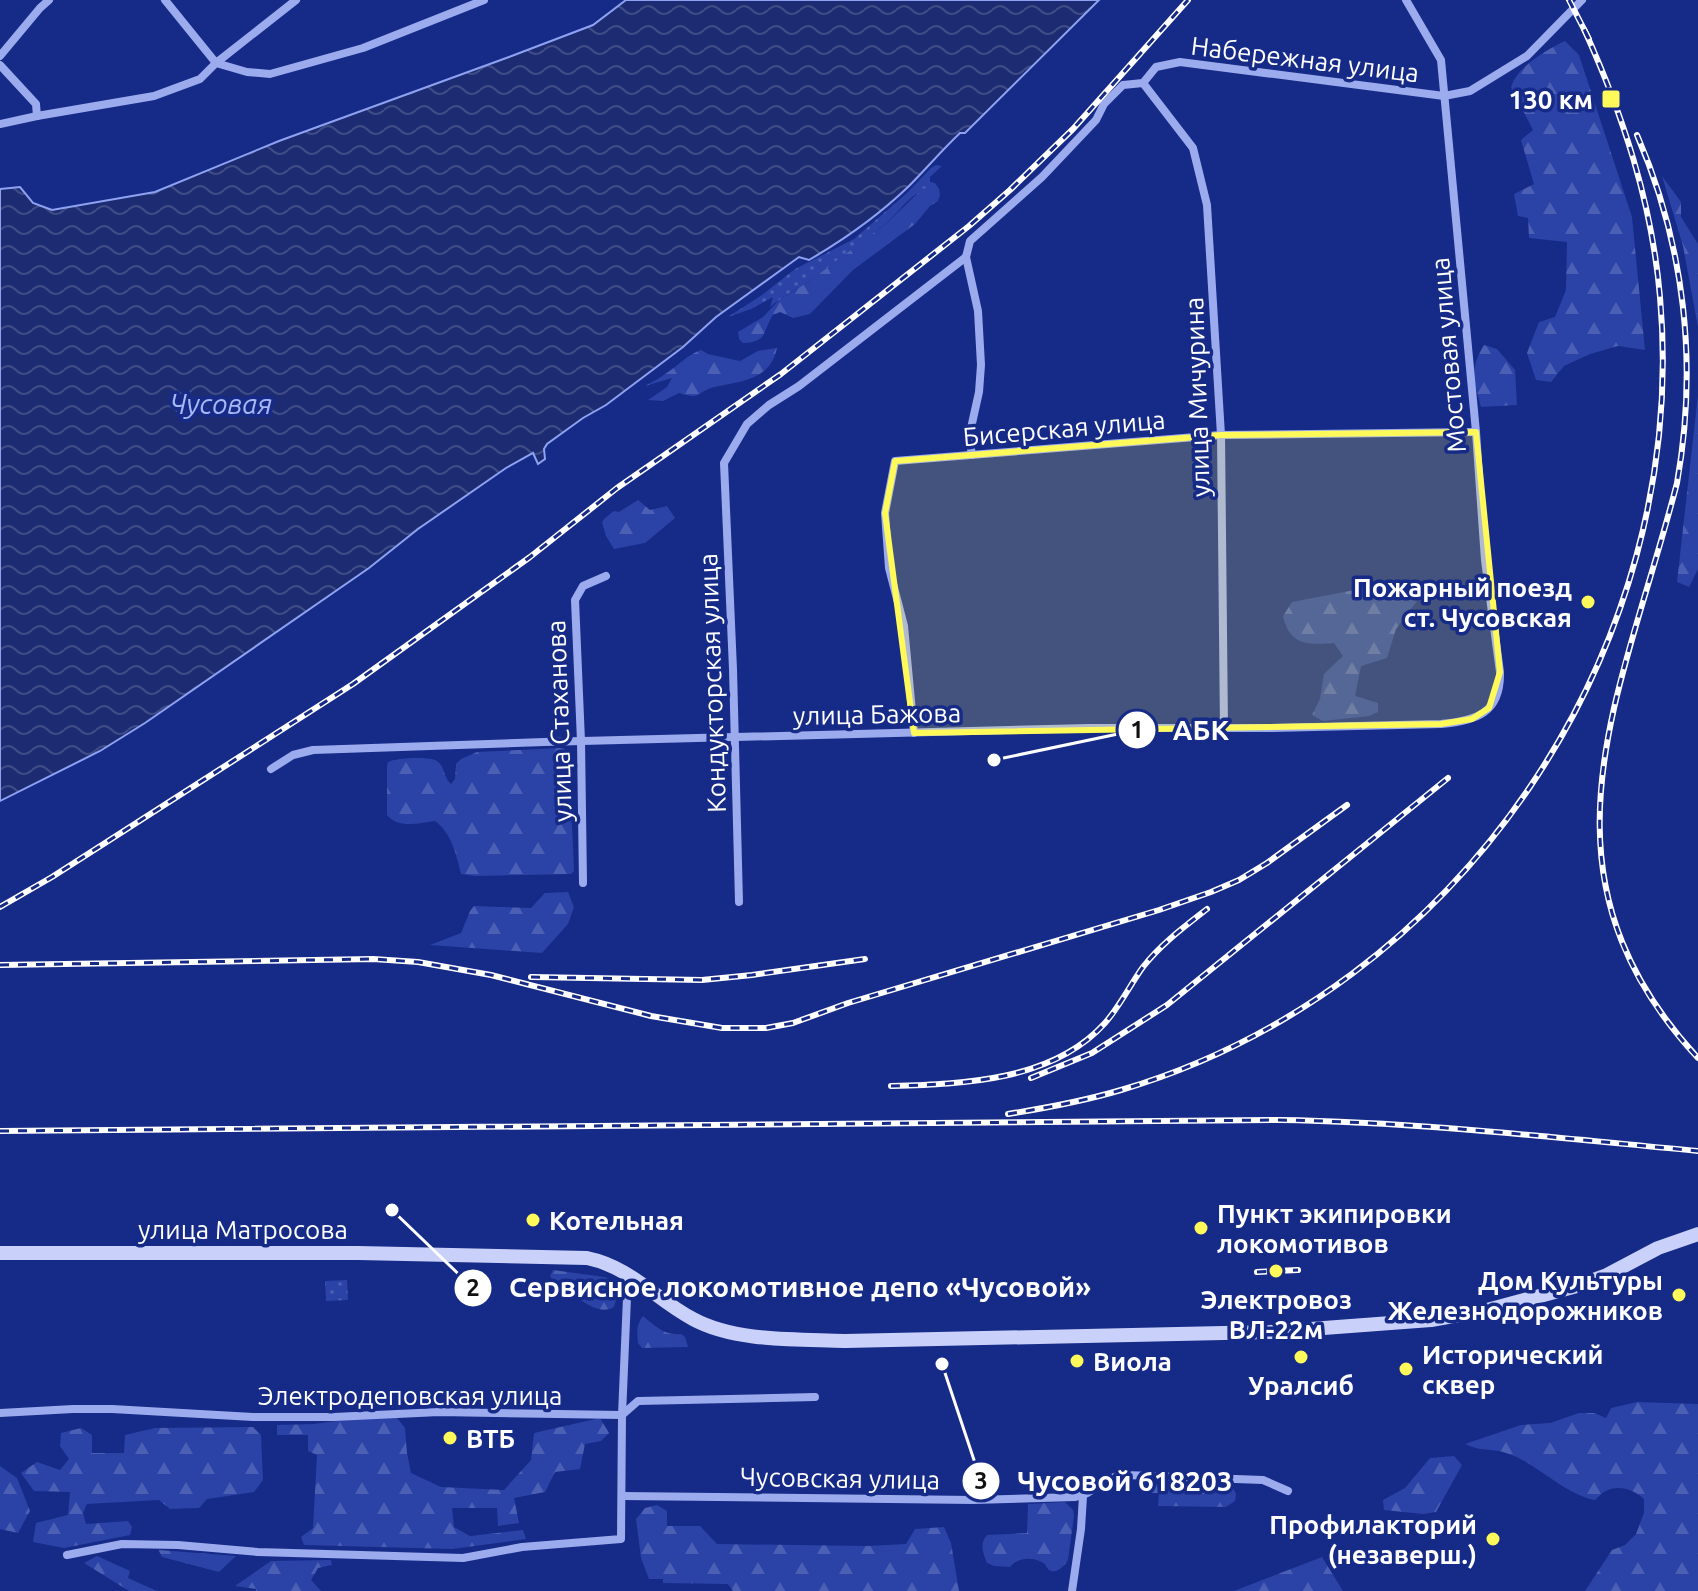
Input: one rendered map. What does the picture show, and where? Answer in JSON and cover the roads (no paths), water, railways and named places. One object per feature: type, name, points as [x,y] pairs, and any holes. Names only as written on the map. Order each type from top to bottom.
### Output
[{"type":"street","points":[[0,56],[49,0]]},
{"type":"street","points":[[165,0],[216,63],[247,72],[270,74],[363,48],[459,4],[484,0]]},
{"type":"street","points":[[0,124],[154,96],[200,79],[296,0]]},
{"type":"street","name":"Мостовая улица","points":[[1406,0],[1441,60],[1485,560],[1500,677],[1496,697],[1486,710]]},
{"type":"street","name":"Набережная улица","points":[[724,463],[747,424],[966,257],[970,241],[1042,177],[1096,120],[1104,104],[1123,85],[1143,83],[1156,67],[1180,62],[1444,96],[1470,91],[1527,56],[1582,0]]},
{"type":"street","points":[[0,65],[36,104],[37,116]]},
{"type":"street","name":"улица Мичурина","points":[[1143,83],[1193,148],[1207,205],[1221,435],[1224,729]]},
{"type":"street","points":[[966,257],[978,311],[981,365],[979,392],[969,437],[972,455]]},
{"type":"street","name":"Бисерская улица","points":[[914,733],[904,626],[889,568],[885,513],[895,461],[1221,435],[1476,432]]},
{"type":"street","name":"Кондукторская улица","points":[[724,463],[739,902]]},
{"type":"street","name":"улица Стаханова","points":[[583,883],[575,600],[583,586],[606,576]]},
{"type":"street","name":"улица Бажова","points":[[271,769],[293,755],[313,750],[1089,728],[1224,729],[1441,724],[1466,721],[1486,710]]},
{"type":"street","name":"улица Матросова","points":[[0,1253],[358,1253],[587,1258],[608,1263],[628,1273],[682,1313],[703,1324],[729,1332],[845,1341],[1270,1332],[1431,1320],[1487,1310],[1595,1280],[1658,1248],[1698,1234]]},
{"type":"street","points":[[67,1555],[122,1544],[258,1552],[463,1558],[522,1547],[621,1539],[628,1273]]},
{"type":"street","name":"Электродеповская улица","points":[[0,1413],[112,1409],[253,1417],[439,1412],[622,1415],[638,1401],[815,1397]]},
{"type":"street","name":"Чусовская улица","points":[[622,1496],[973,1500],[1083,1496],[1109,1478],[1125,1475],[1263,1480],[1288,1491]]},
{"type":"street","points":[[1072,1591],[1083,1496]]},
{"type":"water","name":"Чусовая","points":[[626,0],[1099,0],[886,207],[809,260],[799,257],[716,317],[683,347],[606,405],[547,444],[545,459],[538,464],[533,453],[506,468],[418,529],[369,568],[145,723],[100,751],[0,801],[0,189],[20,187],[33,203],[52,210],[155,192],[279,141],[593,25]]},
{"type":"railway","points":[[0,907],[52,877],[353,684],[530,557],[617,488],[781,374],[1010,190],[1073,129],[1188,0]]},
{"type":"railway","points":[[1569,0],[1589,39]]},
{"type":"railway","points":[[1008,1114],[1121,1090],[1243,1042],[1353,973],[1449,888],[1529,788],[1592,676],[1637,555],[1660,428],[1660,297],[1650,228],[1634,160],[1584,29]]},
{"type":"railway","points":[[1637,135],[1653,177],[1676,263],[1683,306],[1686,394],[1677,483],[1614,708],[1602,779],[1601,849],[1614,919],[1645,988],[1698,1058]]},
{"type":"railway","points":[[1031,1078],[1092,1053],[1167,1005],[1448,778]]},
{"type":"railway","points":[[0,965],[373,959],[418,962],[491,975],[651,1016],[722,1028],[766,1028],[793,1023],[848,1003],[1211,892],[1267,863],[1347,805]]},
{"type":"railway","points":[[891,1086],[1006,1076],[1060,1057],[1084,1042],[1105,1023],[1150,959],[1207,909]]},
{"type":"railway","points":[[531,977],[702,980],[865,959]]},
{"type":"railway","points":[[0,1131],[1279,1120],[1436,1127],[1698,1151]]},
{"type":"railway","points":[[1257,1272],[1298,1270]]},
{"type":"place","name":"130 км","points":[[1611,99]]},
{"type":"place","name":"Пожарный поезд ст. Чусовская","points":[[1588,602]]},
{"type":"place","name":"АБК","points":[[994,760]]},
{"type":"place","name":"Сервисное локомотивное депо «Чусовой»","points":[[392,1210]]},
{"type":"place","name":"Котельная","points":[[533,1220]]},
{"type":"place","name":"Пункт экипировки локомотивов","points":[[1201,1228]]},
{"type":"place","name":"Электровоз ВЛ-22м","points":[[1276,1271]]},
{"type":"place","name":"Дом Культуры Железнодорожников","points":[[1679,1295]]},
{"type":"place","name":"Уралсиб","points":[[1301,1357]]},
{"type":"place","name":"Виола","points":[[1077,1361]]},
{"type":"place","name":"Чусовой 618203","points":[[942,1364]]},
{"type":"place","name":"Исторический сквер","points":[[1406,1369]]},
{"type":"place","name":"ВТБ","points":[[450,1438]]},
{"type":"place","name":"Профилакторий (незаверш.)","points":[[1493,1539]]}]
